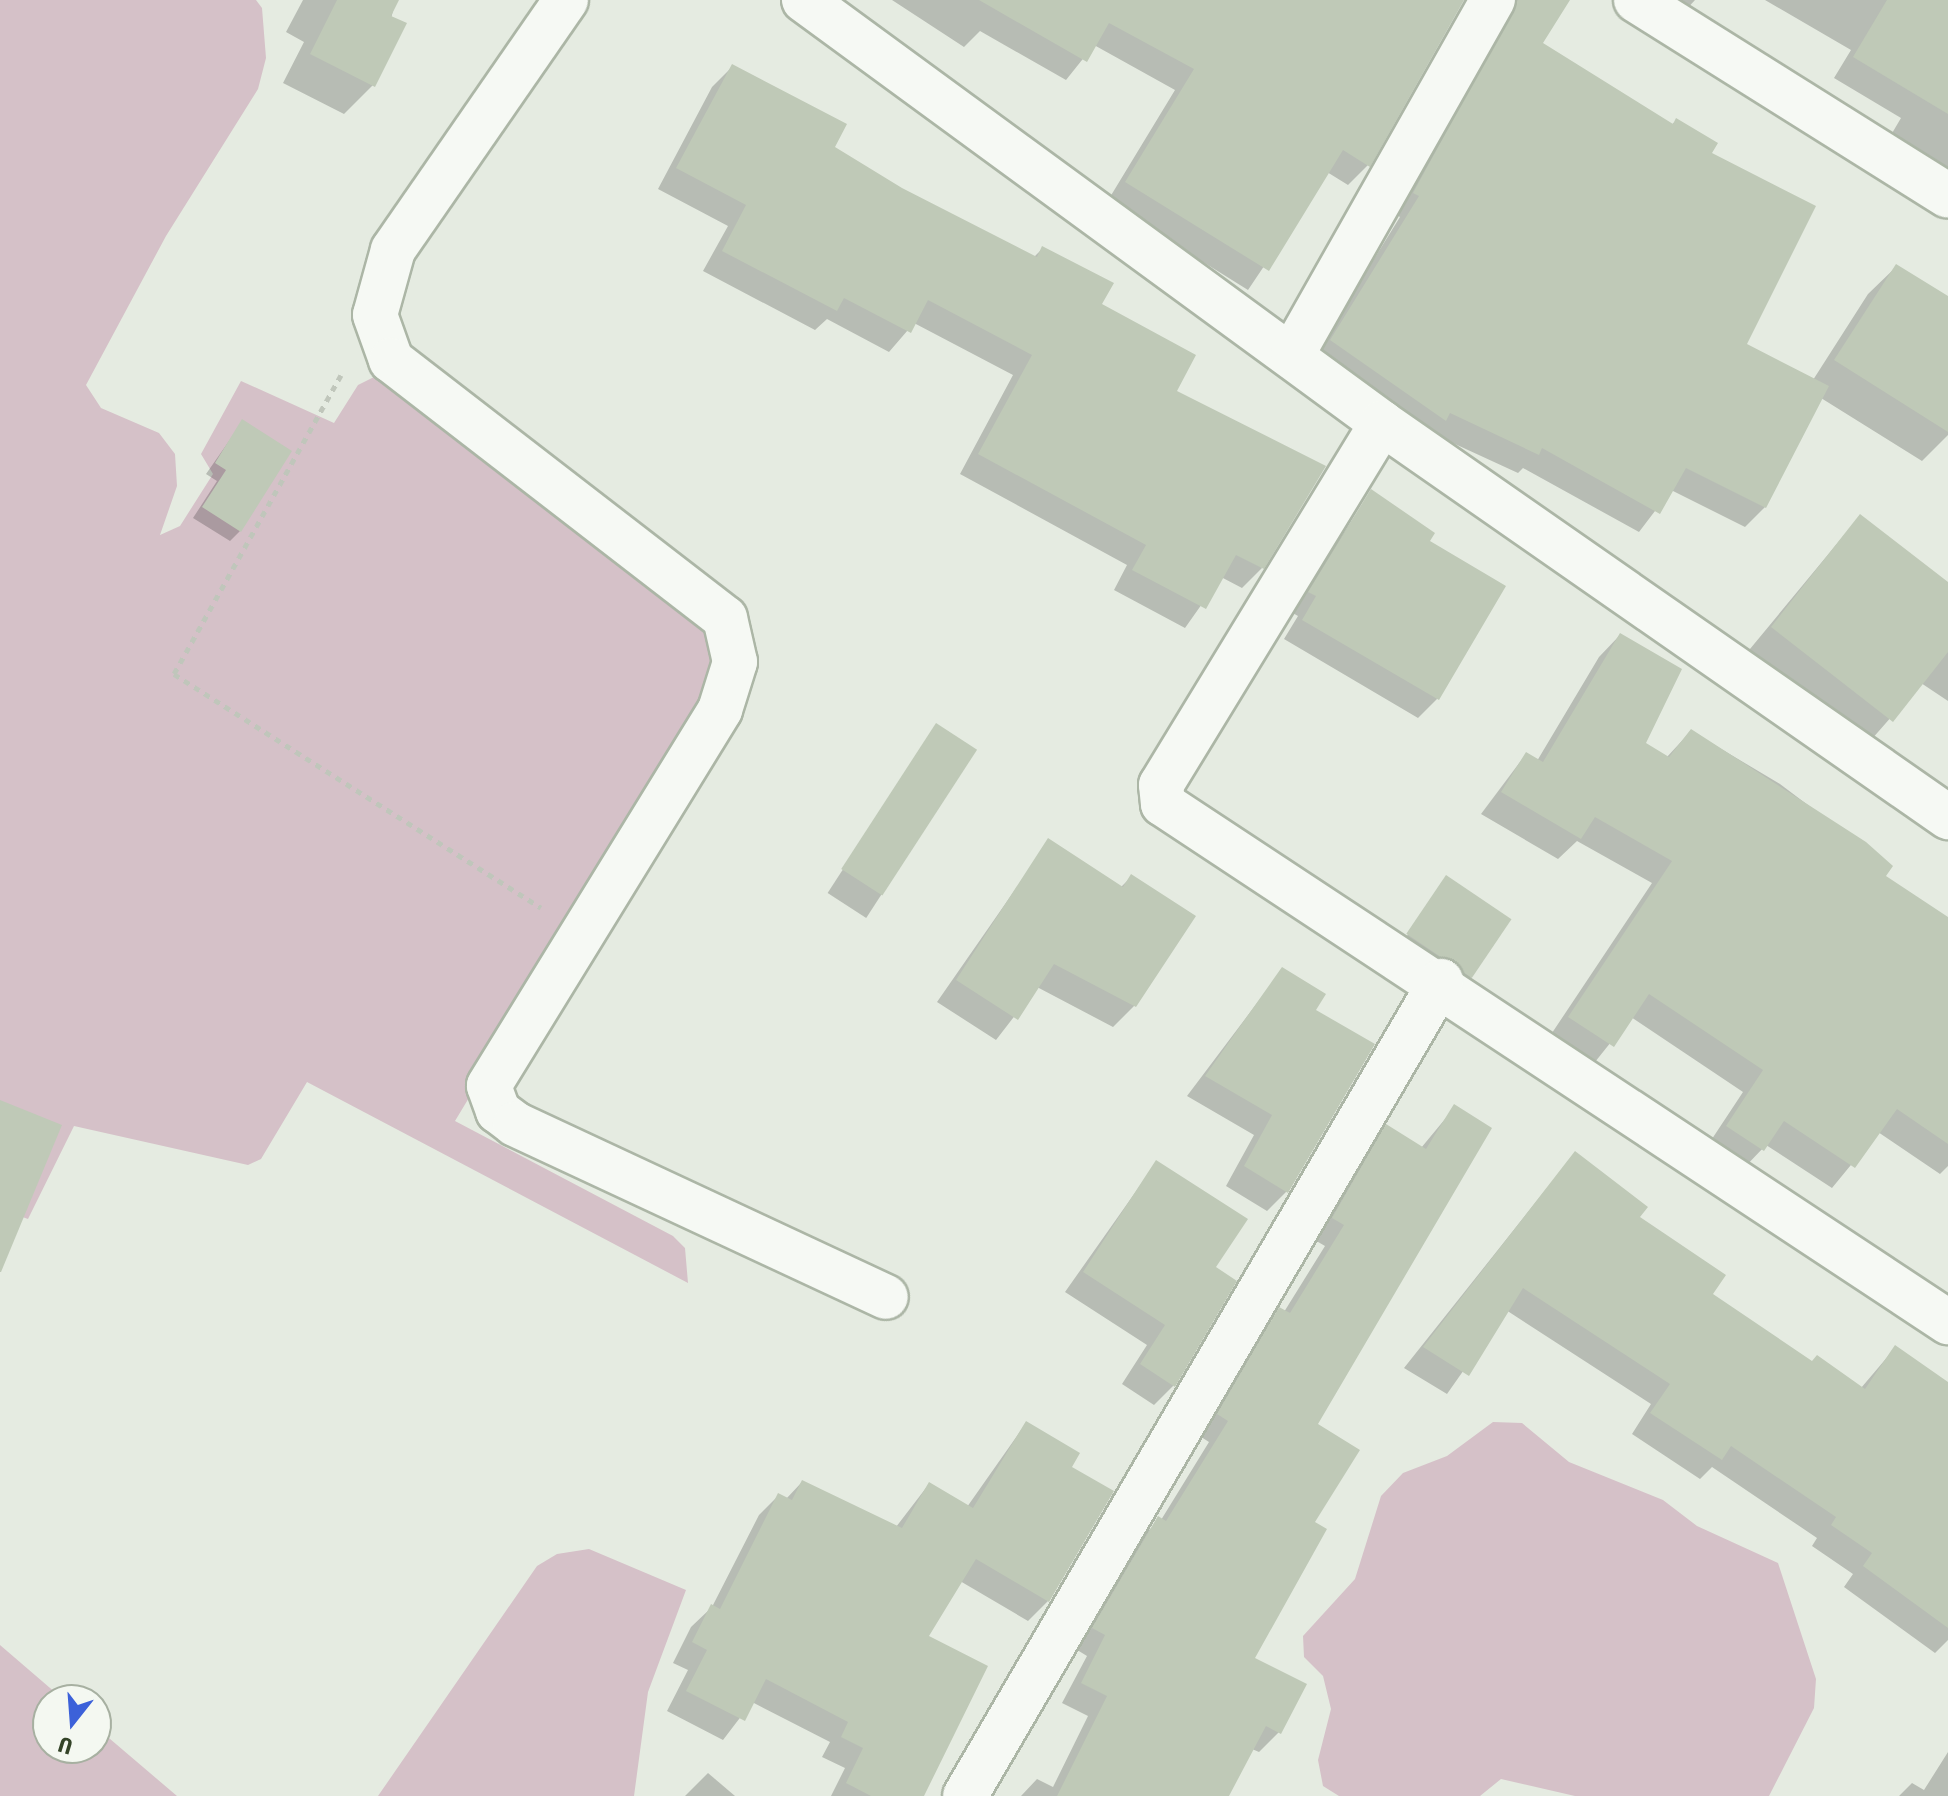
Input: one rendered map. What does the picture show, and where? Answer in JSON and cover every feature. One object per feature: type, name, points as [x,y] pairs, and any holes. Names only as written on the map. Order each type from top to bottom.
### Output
[{"type":"street","points":[[566,0],[393,250],[375,315],[391,360],[725,618],[735,662],[720,710],[489,1086],[498,1111],[886,1297]]},
{"type":"street","points":[[804,0],[1293,353],[1382,423],[1948,817]]},
{"type":"street","points":[[1293,353],[1493,0]]},
{"type":"street","points":[[1636,0],[1948,196]]},
{"type":"street","points":[[1382,423],[1162,795],[1174,816],[1441,981],[1948,1322]]},
{"type":"street","points":[[965,1796],[1441,981]]},
{"type":"path","points":[[375,315],[174,674],[582,936]]},
{"type":"shaded area","points":[[0,0],[256,0],[262,8],[266,58],[258,89],[166,236],[86,385],[101,408],[159,433],[175,454],[177,486],[160,535],[180,526],[213,474],[201,454],[241,381],[334,423],[358,385],[374,377],[391,381],[708,612],[726,670],[455,1121],[673,1236],[685,1248],[688,1283],[307,1082],[261,1159],[248,1165],[74,1126],[28,1219],[0,1209]]},
{"type":"shaded area","points":[[1493,1422],[1522,1423],[1569,1462],[1663,1500],[1697,1526],[1778,1563],[1816,1679],[1814,1708],[1769,1796],[1575,1796],[1501,1779],[1480,1796],[1339,1796],[1323,1786],[1318,1760],[1331,1709],[1323,1676],[1304,1657],[1303,1636],[1355,1579],[1381,1496],[1403,1473],[1447,1456]]},
{"type":"shaded area","points":[[589,1549],[686,1590],[648,1692],[634,1796],[378,1796],[537,1566],[557,1554]]},
{"type":"shaded area","points":[[0,1645],[45,1684],[32,1684],[32,1764],[112,1764],[112,1741],[177,1796],[0,1796]]},
{"type":"building","points":[[337,0],[399,0],[391,16],[407,23],[375,87],[310,54]]},
{"type":"building","points":[[979,0],[1464,0],[1370,167],[1343,150],[1269,271],[1125,182],[1194,69],[1109,23],[1087,62]]},
{"type":"building","points":[[1518,0],[1570,0],[1543,43],[1673,124],[1676,118],[1718,143],[1712,153],[1816,206],[1747,344],[1829,386],[1766,508],[1686,468],[1660,514],[1542,448],[1539,455],[1450,413],[1446,421],[1330,340],[1419,196],[1413,193]]},
{"type":"building","points":[[1887,0],[1948,0],[1948,114],[1853,57]]},
{"type":"building","points":[[732,64],[847,124],[835,147],[902,188],[1037,257],[1042,246],[1114,283],[1102,304],[1196,355],[1177,391],[1326,466],[1264,569],[1236,555],[1206,609],[1132,570],[1146,545],[978,454],[1032,355],[928,300],[911,333],[844,298],[837,311],[722,251],[746,205],[676,168]]},
{"type":"building","points":[[1896,264],[1948,296],[1948,432],[1834,360]]},
{"type":"building","points":[[242,419],[292,451],[241,532],[202,507],[226,470],[215,463]]},
{"type":"building","points":[[1371,489],[1435,533],[1430,541],[1506,586],[1439,700],[1302,620],[1316,596],[1308,592]]},
{"type":"building","points":[[1860,514],[1948,582],[1948,652],[1893,722],[1771,627]]},
{"type":"building","points":[[1620,633],[1682,669],[1646,743],[1669,757],[1691,729],[1866,842],[1893,866],[1886,876],[1948,917],[1948,1144],[1897,1109],[1855,1168],[1784,1121],[1764,1151],[1726,1126],[1763,1070],[1649,994],[1614,1047],[1568,1017],[1672,861],[1595,817],[1581,839],[1501,792],[1526,752],[1543,762]]},
{"type":"building","points":[[936,723],[977,750],[882,896],[841,869]]},
{"type":"building","points":[[1048,838],[1123,887],[1131,874],[1196,916],[1136,1007],[1054,964],[1018,1020],[956,980]]},
{"type":"building","points":[[1446,875],[1511,919],[1472,978],[1406,934]]},
{"type":"building","points":[[1282,967],[1326,994],[1316,1010],[1375,1044],[1288,1193],[1244,1166],[1272,1115],[1205,1076]]},
{"type":"building","points":[[0,1100],[62,1125],[1,1272],[0,1272]]},
{"type":"building","points":[[1454,1104],[1492,1128],[1318,1424],[1360,1450],[1315,1522],[1327,1529],[1255,1658],[1307,1684],[1281,1734],[1266,1726],[1229,1796],[1057,1796],[1107,1696],[1081,1683],[1105,1635],[1092,1628],[1158,1516],[1166,1521],[1228,1421],[1217,1414],[1279,1307],[1290,1313],[1344,1225],[1332,1218],[1386,1124],[1426,1149]]},
{"type":"building","points":[[1575,1151],[1648,1207],[1640,1217],[1726,1275],[1713,1294],[1812,1361],[1817,1355],[1865,1389],[1895,1345],[1948,1382],[1948,1628],[1863,1566],[1872,1553],[1831,1525],[1836,1517],[1731,1446],[1722,1460],[1650,1413],[1670,1384],[1523,1288],[1469,1376],[1423,1347]]},
{"type":"building","points":[[1156,1160],[1248,1219],[1216,1267],[1237,1281],[1175,1387],[1140,1364],[1165,1325],[1083,1272]]},
{"type":"building","points":[[1026,1421],[1080,1453],[1072,1467],[1114,1491],[1049,1602],[976,1559],[929,1636],[988,1666],[924,1796],[871,1796],[846,1783],[863,1748],[841,1737],[848,1722],[766,1679],[745,1721],[686,1691],[707,1650],[692,1642],[711,1604],[720,1609],[778,1493],[792,1500],[802,1480],[902,1528],[929,1482],[973,1508]]}]
